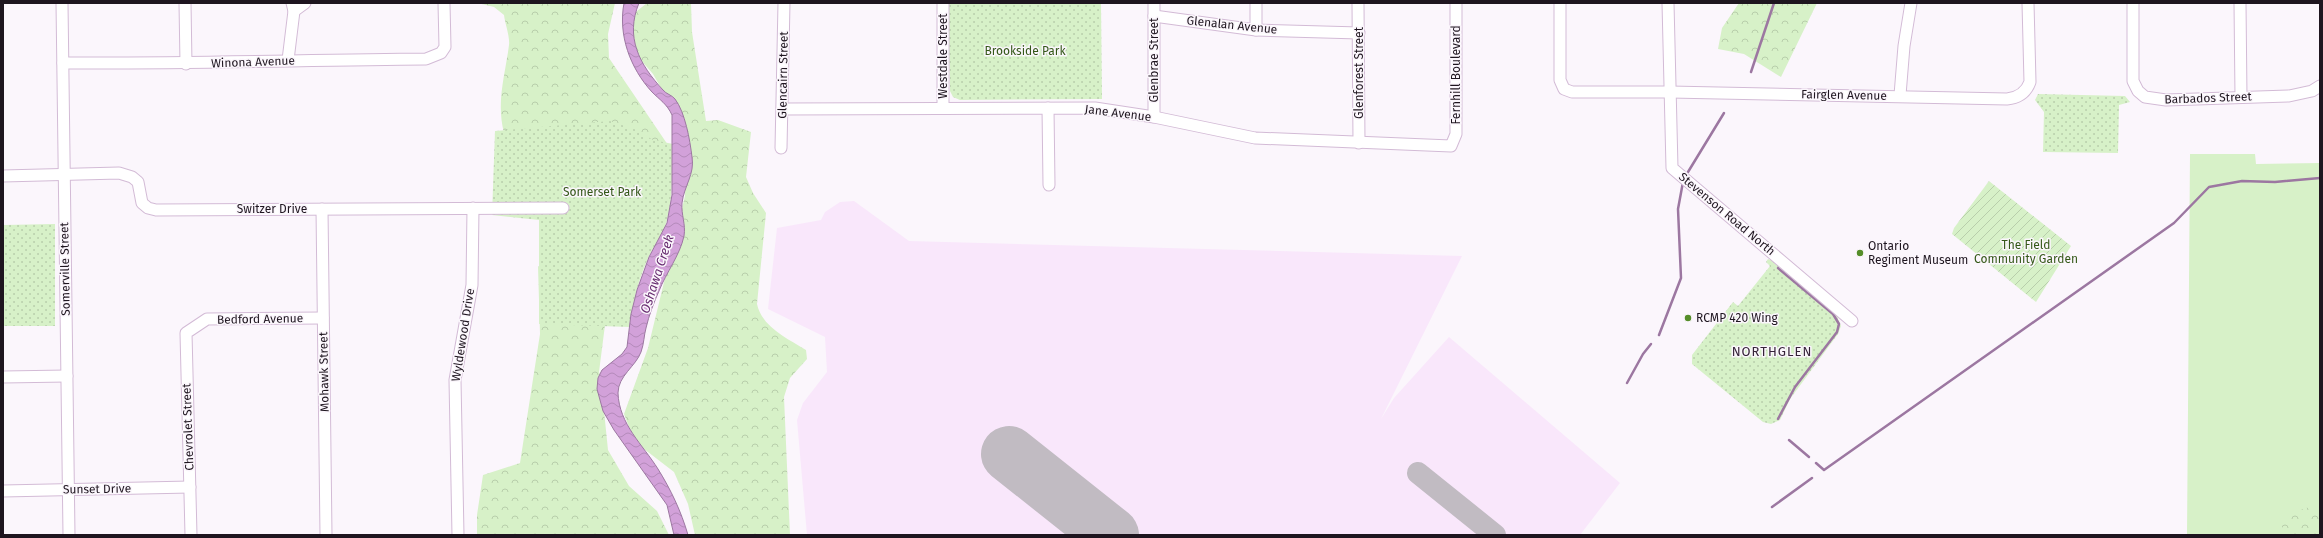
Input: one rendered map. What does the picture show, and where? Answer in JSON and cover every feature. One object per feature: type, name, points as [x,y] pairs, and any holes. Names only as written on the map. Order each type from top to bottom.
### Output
[{"type":"street","name":"Somerville Street","points":[[62,3],[69,535]]},
{"type":"street","points":[[185,3],[186,64]]},
{"type":"street","points":[[288,60],[293,7],[305,3]]},
{"type":"street","name":"Winona Avenue","points":[[63,63],[186,64],[288,60],[426,59],[441,53],[446,38],[444,3]]},
{"type":"street","name":"Glencairn Street","points":[[781,148],[784,3]]},
{"type":"street","name":"Westdale Street","points":[[943,3],[943,108]]},
{"type":"street","name":"Glenbrae Street","points":[[1154,3],[1154,117]]},
{"type":"street","points":[[1256,3],[1256,30]]},
{"type":"street","name":"Glenforest Street","points":[[1358,3],[1359,143]]},
{"type":"street","name":"Fernhill Boulevard","points":[[1451,146],[1456,134],[1456,3]]},
{"type":"street","name":"Fairglen Avenue","points":[[1560,3],[1560,80],[1564,89],[1572,92],[1900,95],[2007,99],[2019,96],[2025,92],[2030,82],[2028,3]]},
{"type":"street","name":"Stevenson Road North","points":[[1668,3],[1672,168],[1852,321]]},
{"type":"street","points":[[1900,95],[1904,46],[1911,3]]},
{"type":"street","name":"Barbados Street","points":[[2133,3],[2133,81],[2138,91],[2146,97],[2166,100],[2289,96],[2312,91],[2320,86]]},
{"type":"street","points":[[2240,3],[2241,97]]},
{"type":"street","name":"Glenalan Avenue","points":[[1154,16],[1256,30],[1359,33]]},
{"type":"street","points":[[1048,108],[1049,185]]},
{"type":"street","name":"Jane Avenue","points":[[783,109],[1095,108],[1154,117],[1255,138],[1451,146]]},
{"type":"street","name":"Switzer Drive","points":[[3,176],[127,174],[138,182],[142,203],[152,209],[563,208]]},
{"type":"street","name":"Wyldewood Drive","points":[[458,535],[454,380],[472,285],[473,208]]},
{"type":"street","name":"Mohawk Street","points":[[322,209],[326,535]]},
{"type":"street","name":"Bedford Avenue","points":[[198,326],[207,320],[323,318]]},
{"type":"street","name":"Chevrolet Street","points":[[191,535],[186,333],[198,326]]},
{"type":"street","points":[[3,378],[66,376]]},
{"type":"street","name":"Sunset Drive","points":[[3,491],[190,487]]},
{"type":"shaded area","points":[[854,201],[909,241],[1462,256],[1381,419],[1394,398],[1449,337],[1620,483],[1580,535],[807,535],[797,420],[803,403],[827,372],[825,337],[768,309],[777,228],[821,220],[825,212],[840,202]]},
{"type":"green space","points":[[478,3],[615,3],[608,34],[609,58],[670,148],[504,133],[501,100],[509,45],[508,34],[504,15],[494,7]]},
{"type":"green space","points":[[647,3],[691,3],[692,32],[706,121],[718,120],[751,132],[746,177],[753,193],[766,213],[757,304],[764,319],[776,331],[806,350],[807,359],[790,378],[784,397],[790,535],[695,535],[688,504],[674,472],[635,442],[624,414],[648,348],[685,196],[686,136],[681,123],[653,74],[634,52],[625,32],[632,15]]},
{"type":"green space","name":"Brookside Park","points":[[948,3],[1101,3],[1102,99],[960,100],[953,97],[950,91]]},
{"type":"green space","points":[[1739,3],[1817,3],[1781,77],[1744,54],[1718,49],[1722,28]]},
{"type":"green space","points":[[2038,94],[2125,96],[2130,102],[2119,105],[2118,153],[2043,152],[2044,112],[2035,100]]},
{"type":"green space","name":"Somerset Park","points":[[610,121],[637,130],[653,140],[673,144],[671,192],[667,220],[642,273],[634,300],[630,327],[539,324],[539,220],[492,215],[495,131]]},
{"type":"green space","points":[[2190,154],[2255,154],[2256,164],[2320,163],[2320,535],[2187,535]]},
{"type":"green space","name":"The Field Community Garden","points":[[1989,181],[2071,246],[2036,302],[1952,234],[1954,228]]},
{"type":"green space","points":[[55,224],[55,326],[3,326],[3,225]]},
{"type":"green space","points":[[1768,259],[1773,261],[1835,312],[1841,326],[1838,334],[1790,399],[1780,420],[1771,424],[1763,422],[1692,364],[1692,355],[1733,302],[1738,306],[1770,266],[1766,262]]},
{"type":"green space","points":[[538,266],[605,325],[599,372],[605,384],[603,401],[608,450],[629,486],[657,511],[669,535],[477,535],[477,515],[483,475],[520,463],[540,334]]},
{"type":"green space","points":[[2320,504],[2320,535],[2291,535],[2282,527],[2282,515]]},
{"type":"water","name":"Oshawa Creek","points":[[624,3],[639,3],[633,27],[637,50],[647,70],[664,91],[674,98],[682,111],[690,143],[693,163],[691,175],[682,203],[684,236],[682,243],[653,304],[639,357],[621,381],[618,393],[619,404],[627,424],[658,469],[667,485],[679,509],[688,535],[674,535],[667,505],[614,430],[603,411],[597,389],[598,378],[602,370],[622,354],[627,347],[631,314],[637,290],[649,257],[667,223],[672,195],[672,115],[666,105],[644,83],[632,62],[624,39]]},
{"type":"waterway","points":[[1751,72],[1774,3]]},
{"type":"waterway","points":[[1688,172],[1724,113]]},
{"type":"waterway","points":[[1816,463],[1824,470],[2174,223],[2209,187],[2242,181],[2275,182],[2320,178]]},
{"type":"waterway","points":[[1659,335],[1681,278],[1678,209],[1683,182]]},
{"type":"waterway","points":[[1778,268],[1833,314],[1839,324],[1837,332],[1795,387],[1778,419]]},
{"type":"waterway","points":[[1627,383],[1643,354],[1651,344]]},
{"type":"waterway","points":[[1789,440],[1809,457]]},
{"type":"waterway","points":[[1772,507],[1812,478]]},
{"type":"taxiway","points":[[1418,473],[1495,535]]},
{"type":"runway","points":[[1009,454],[1111,535]]},
{"type":"place","name":"Ontario Regiment Museum","points":[[1860,253]]},
{"type":"place","name":"RCMP 420 Wing","points":[[1688,318]]},
{"type":"district","name":"NORTHGLEN","points":[[1772,351]]}]
